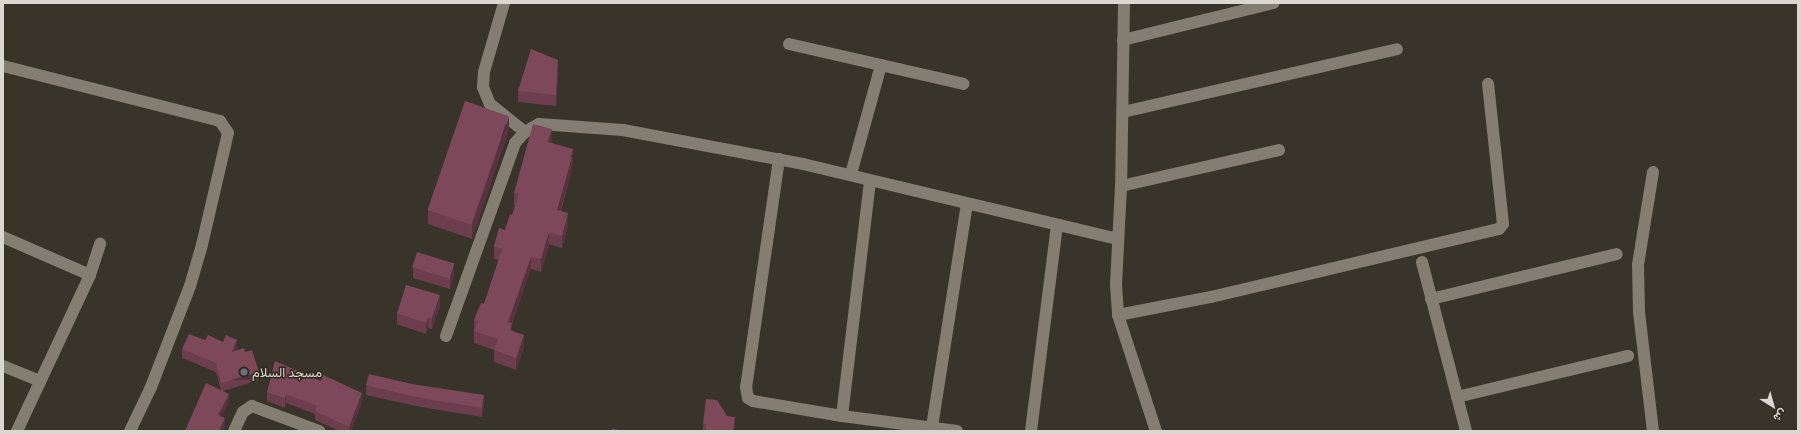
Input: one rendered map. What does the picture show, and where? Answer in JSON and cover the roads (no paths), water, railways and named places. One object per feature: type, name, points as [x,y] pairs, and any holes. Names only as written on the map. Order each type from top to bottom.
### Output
[{"type":"street","points":[[504,3],[484,72],[483,86],[490,104],[525,132]]},
{"type":"street","points":[[1124,3],[1121,186],[1117,239],[1116,285],[1118,315],[1156,431]]},
{"type":"street","points":[[1123,40],[1274,3]]},
{"type":"street","points":[[789,44],[963,84]]},
{"type":"street","points":[[1123,112],[1397,49]]},
{"type":"street","points":[[851,174],[881,65]]},
{"type":"street","points":[[3,66],[220,121],[228,133],[206,231],[190,286],[151,387],[130,431]]},
{"type":"street","points":[[1118,315],[1211,297],[1499,229],[1502,224],[1488,84]]},
{"type":"street","points":[[446,336],[515,143],[525,132],[539,124],[554,123],[623,130],[779,159],[851,174],[870,181],[1056,226],[1117,239]]},
{"type":"street","points":[[1121,186],[1279,150]]},
{"type":"street","points":[[779,159],[746,393],[753,401],[842,416],[957,431]]},
{"type":"street","points":[[1653,172],[1638,265],[1639,312],[1653,431]]},
{"type":"street","points":[[842,416],[870,181]]},
{"type":"street","points":[[932,427],[967,204]]},
{"type":"street","points":[[1030,431],[1056,226]]},
{"type":"street","points":[[3,237],[90,275]]},
{"type":"street","points":[[18,431],[90,275],[100,244]]},
{"type":"street","points":[[1431,299],[1617,254]]},
{"type":"street","points":[[1422,262],[1466,431]]},
{"type":"street","points":[[1457,397],[1628,356]]},
{"type":"street","points":[[3,366],[40,381]]},
{"type":"street","points":[[234,431],[243,412],[252,406],[319,431]]},
{"type":"place","name":"مسجد السلام","points":[[244,372]]}]
